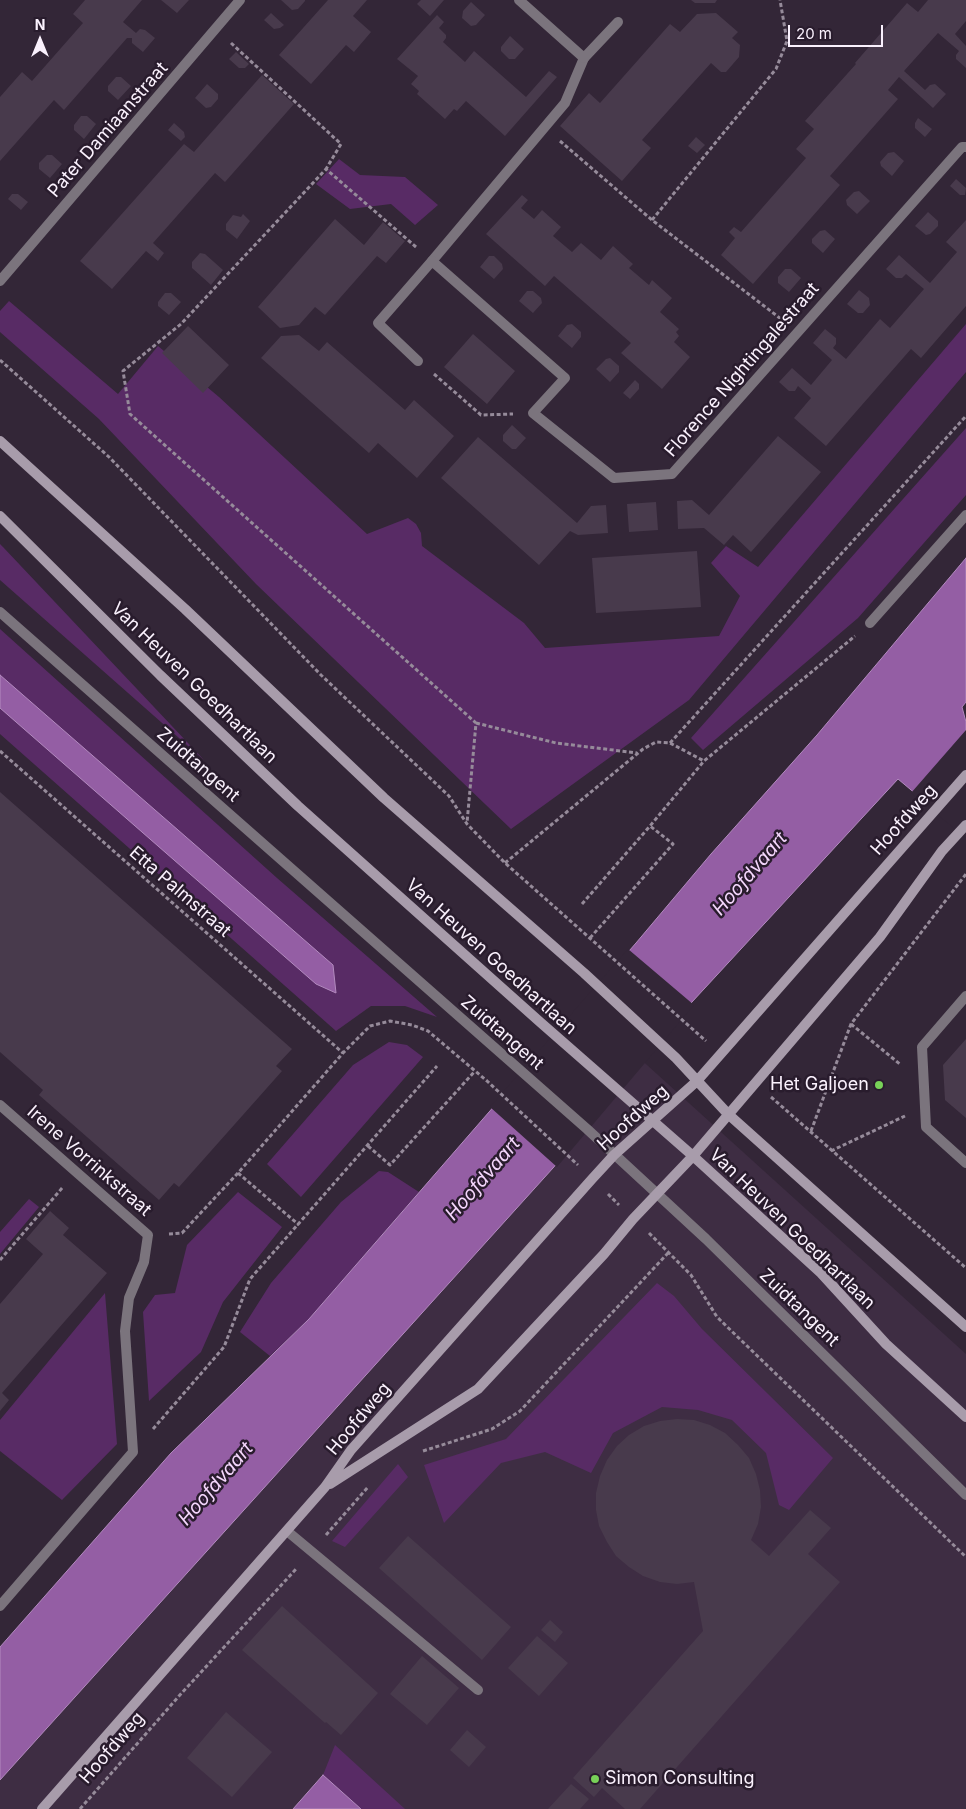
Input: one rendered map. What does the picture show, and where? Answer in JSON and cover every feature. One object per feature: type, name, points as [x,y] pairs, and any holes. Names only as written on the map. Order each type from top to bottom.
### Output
[{"type":"main road","points":[[0,441],[185,609],[384,798],[584,973],[676,1058],[728,1114],[966,1327]]},
{"type":"main road","name":"Van Heuven Goedhartlaan","points":[[0,516],[160,674],[298,806],[693,1156],[821,1273],[886,1344],[966,1417]]},
{"type":"main road","name":"Hoofdweg","points":[[42,1809],[325,1487],[351,1450],[614,1155],[697,1081],[966,775]]},
{"type":"main road","name":"Hoofdweg","points":[[325,1487],[478,1388],[693,1156],[880,937],[942,851],[966,825]]},
{"type":"street","name":"Pater Damiaanstraat","points":[[0,281],[240,0]]},
{"type":"street","points":[[519,0],[584,58]]},
{"type":"street","points":[[418,361],[378,323],[565,103],[584,58],[618,22]]},
{"type":"street","name":"Florence Nightingalestraat","points":[[533,413],[614,478],[672,474],[962,147],[966,147]]},
{"type":"street","points":[[432,261],[565,378],[533,413]]},
{"type":"street","points":[[870,623],[966,515]]},
{"type":"street","name":"Zuidtangent","points":[[0,612],[507,1059],[657,1194],[720,1253],[966,1495]]},
{"type":"street","points":[[966,996],[922,1047],[926,1127],[966,1163]]},
{"type":"street","name":"Irene Vorrinkstraat","points":[[0,1105],[148,1235],[144,1262],[129,1298],[125,1331],[133,1452]]},
{"type":"street","points":[[0,1606],[133,1452]]},
{"type":"street","points":[[287,1531],[478,1690]]},
{"type":"path","points":[[652,220],[776,70],[787,42],[780,0]]},
{"type":"path","points":[[216,29],[341,144],[326,169],[181,324],[123,372],[130,414],[476,723],[556,743],[638,753]]},
{"type":"path","points":[[545,128],[652,220],[798,332]]},
{"type":"path","points":[[326,169],[432,261]]},
{"type":"path","points":[[0,360],[110,457],[321,675],[449,796],[467,824],[505,863],[698,1034]]},
{"type":"path","points":[[418,361],[481,415],[533,413]]},
{"type":"path","points":[[670,743],[966,416]]},
{"type":"path","points":[[582,904],[704,761],[870,623]]},
{"type":"path","points":[[467,824],[476,723]]},
{"type":"path","points":[[505,863],[638,753],[656,742],[670,743],[704,761]]},
{"type":"path","name":"Etta Palmstraat","points":[[0,751],[343,1053]]},
{"type":"path","points":[[590,938],[673,844],[650,826]]},
{"type":"path","points":[[966,874],[851,1024],[811,1131],[966,1268]]},
{"type":"path","points":[[148,1235],[182,1233],[238,1173],[343,1053],[370,1026],[390,1022],[412,1025],[428,1031],[487,1081],[582,1168]]},
{"type":"path","points":[[851,1024],[923,1083]]},
{"type":"path","points":[[133,1452],[224,1347],[250,1279],[437,1066]]},
{"type":"path","points":[[368,1146],[390,1165],[474,1071]]},
{"type":"path","points":[[831,1150],[924,1107]]},
{"type":"path","points":[[0,1260],[76,1172]]},
{"type":"path","points":[[238,1173],[300,1224]]},
{"type":"path","points":[[414,1453],[433,1449],[492,1429],[520,1411],[670,1252],[692,1275],[717,1317],[966,1557]]},
{"type":"path","name":"Hoofdweg","points":[[80,1809],[368,1486]]},
{"type":"shaded area","points":[[339,159],[360,175],[405,177],[438,205],[415,225],[391,204],[350,209],[316,184]]},
{"type":"shaded area","points":[[9,301],[118,394],[158,346],[219,397],[367,534],[408,518],[416,524],[421,533],[422,546],[524,623],[545,648],[719,636],[740,596],[711,563],[726,546],[758,567],[966,324],[966,372],[689,700],[511,829],[256,584],[99,419],[0,332],[0,311]]},
{"type":"shaded area","points":[[966,428],[966,495],[858,618],[703,750],[691,738]]},
{"type":"shaded area","points":[[0,544],[3,547],[204,760],[0,580]]},
{"type":"shaded area","points":[[0,629],[277,878],[437,1017],[405,1006],[371,1006],[336,1031],[0,734]]},
{"type":"shaded area","points":[[615,1036],[966,1354],[966,1809],[0,1809],[0,1737]]},
{"type":"shaded area","points":[[389,1042],[407,1045],[423,1057],[301,1197],[267,1164],[353,1065]]},
{"type":"shaded area","points":[[379,1171],[388,1172],[419,1192],[309,1319],[270,1356],[240,1332],[271,1283],[341,1202]]},
{"type":"shaded area","points":[[238,1192],[282,1227],[223,1302],[201,1352],[149,1401],[143,1312],[155,1295],[175,1293],[187,1245]]},
{"type":"shaded area","points":[[29,1199],[39,1207],[0,1254],[0,1232]]},
{"type":"shaded area","points":[[657,1283],[674,1296],[702,1329],[833,1458],[789,1510],[779,1505],[766,1453],[732,1420],[698,1410],[662,1407],[613,1433],[591,1473],[545,1452],[501,1463],[444,1523],[424,1465],[506,1439]]},
{"type":"shaded area","points":[[105,1293],[117,1444],[62,1500],[0,1451],[0,1420]]},
{"type":"shaded area","points":[[398,1464],[408,1477],[345,1547],[332,1541]]},
{"type":"shaded area","points":[[335,1745],[405,1809],[361,1809],[323,1775]]},
{"type":"water","name":"Hoofdvaart","points":[[966,558],[966,702],[962,707],[966,722],[966,836],[898,779],[692,1002],[553,1168],[0,1780],[0,1647],[171,1453],[309,1319],[711,854],[817,735]]},
{"type":"water","points":[[0,675],[333,965],[336,993],[316,984],[0,708]]},
{"type":"water","points":[[323,1775],[361,1809],[293,1809]]},
{"type":"pier","points":[[966,730],[966,838],[911,793]]},
{"type":"pier","points":[[628,949],[694,1005],[557,1167],[490,1107]]},
{"type":"building","points":[[85,0],[142,0],[123,22],[136,33],[140,29],[145,30],[155,38],[143,52],[132,43],[132,38],[127,38],[64,110],[54,100],[0,161],[0,97],[22,72],[32,81],[83,23],[73,14]]},
{"type":"building","points":[[161,0],[189,0],[177,13]]},
{"type":"building","points":[[281,0],[305,1],[298,9],[292,10]]},
{"type":"building","points":[[328,0],[367,0],[353,16],[371,32],[354,52],[346,45],[311,84],[279,55]]},
{"type":"building","points":[[421,0],[444,0],[430,16],[417,4]]},
{"type":"building","points":[[691,0],[717,0],[715,3],[695,3]]},
{"type":"building","points":[[928,0],[966,0],[966,21],[955,34],[966,46],[966,68],[956,59],[959,51],[938,33],[904,71],[925,90],[930,85],[935,84],[946,94],[933,108],[899,77],[888,90],[898,99],[830,176],[840,185],[753,284],[721,255],[735,238],[729,232],[734,227],[741,232],[806,158],[796,149],[814,129],[805,121],[907,3],[918,12]]},
{"type":"building","points":[[471,2],[485,15],[476,25],[471,26],[462,18],[463,11]]},
{"type":"building","points":[[271,13],[284,25],[274,29],[264,20]]},
{"type":"building","points":[[716,13],[738,32],[732,38],[740,45],[739,57],[726,72],[721,72],[711,63],[642,140],[651,148],[622,181],[560,126],[589,93],[600,103],[670,24],[680,32],[697,14]]},
{"type":"building","points":[[437,15],[444,22],[439,28],[446,35],[443,42],[465,62],[474,51],[526,97],[549,71],[557,77],[505,136],[466,101],[457,111],[454,109],[445,119],[417,94],[419,91],[411,84],[418,76],[397,59]]},
{"type":"building","points":[[510,36],[524,49],[515,59],[509,59],[501,51],[501,47]]},
{"type":"building","points":[[236,52],[249,64],[245,68],[239,68],[229,59]]},
{"type":"building","points":[[262,75],[294,104],[225,182],[215,173],[153,243],[164,253],[158,261],[146,251],[112,289],[80,261],[184,144],[194,152]]},
{"type":"building","points":[[116,77],[121,77],[131,86],[118,100],[108,91],[108,86]]},
{"type":"building","points":[[207,84],[218,94],[218,99],[211,107],[206,108],[195,98]]},
{"type":"building","points":[[81,116],[87,116],[96,124],[84,139],[74,130],[74,125]]},
{"type":"building","points":[[918,118],[932,129],[925,137],[915,128]]},
{"type":"building","points":[[174,123],[184,132],[185,137],[181,141],[168,130]]},
{"type":"building","points":[[696,137],[705,145],[697,153],[688,146]]},
{"type":"building","points":[[894,152],[904,161],[892,176],[881,166],[880,162],[888,153]]},
{"type":"building","points":[[47,155],[52,155],[62,164],[50,178],[39,169],[39,163]]},
{"type":"building","points":[[956,179],[966,188],[965,195],[960,195],[950,186]]},
{"type":"building","points":[[859,191],[870,201],[857,214],[847,205],[846,200],[854,192]]},
{"type":"building","points":[[12,194],[18,194],[28,202],[21,210],[8,199]]},
{"type":"building","points":[[522,195],[528,200],[521,208],[534,219],[542,210],[561,227],[553,236],[572,252],[581,243],[601,260],[613,246],[633,264],[629,268],[649,285],[652,280],[672,298],[660,312],[679,329],[676,332],[679,336],[674,342],[690,357],[662,389],[621,353],[631,343],[554,276],[545,286],[486,234]]},
{"type":"building","points":[[928,212],[938,221],[938,226],[930,234],[926,235],[915,226]]},
{"type":"building","points":[[243,214],[250,221],[237,239],[226,230],[226,224],[233,215],[241,217]]},
{"type":"building","points":[[335,219],[364,245],[383,222],[405,241],[386,263],[377,256],[325,315],[315,307],[299,325],[280,328],[258,307]]},
{"type":"building","points":[[966,220],[966,306],[921,358],[911,349],[826,446],[794,418],[811,398],[798,386],[795,391],[789,391],[779,382],[792,368],[811,385],[832,360],[813,343],[825,329],[836,338],[836,344],[833,348],[846,359],[880,319],[890,328],[924,289],[906,274],[902,278],[896,278],[886,269],[899,255],[930,283],[957,252],[946,242]]},
{"type":"building","points":[[825,230],[835,239],[823,253],[812,243],[812,239],[820,231]]},
{"type":"building","points":[[200,253],[205,254],[223,270],[211,285],[192,268],[192,262]]},
{"type":"building","points":[[489,256],[494,256],[502,264],[503,269],[494,279],[480,267]]},
{"type":"building","points":[[785,269],[791,269],[801,278],[789,292],[778,283],[778,277]]},
{"type":"building","points":[[859,290],[869,298],[870,305],[863,313],[858,313],[847,304]]},
{"type":"building","points":[[527,291],[533,291],[541,298],[542,303],[533,313],[519,301]]},
{"type":"building","points":[[165,293],[171,293],[181,302],[169,315],[158,306],[158,302]]},
{"type":"building","points":[[572,324],[581,332],[581,337],[572,348],[558,336],[567,325]]},
{"type":"building","points":[[188,326],[229,365],[203,393],[162,353]]},
{"type":"building","points":[[473,334],[515,371],[487,404],[444,367]]},
{"type":"building","points":[[299,335],[319,351],[327,342],[405,410],[414,400],[454,436],[417,478],[378,443],[369,453],[261,358],[281,336]]},
{"type":"building","points":[[610,358],[619,366],[619,372],[610,382],[596,369],[606,359]]},
{"type":"building","points":[[635,380],[639,384],[639,389],[630,399],[623,393]]},
{"type":"building","points":[[512,425],[526,438],[516,449],[512,449],[503,441],[503,435]]},
{"type":"building","points":[[778,436],[821,472],[751,552],[733,535],[724,545],[704,528],[678,529],[677,501],[692,500],[709,515]]},
{"type":"building","points":[[478,437],[577,523],[591,506],[606,505],[608,533],[578,535],[570,531],[539,565],[441,478]]},
{"type":"building","points":[[656,502],[658,530],[629,532],[627,504]]},
{"type":"building","points":[[697,551],[701,607],[596,613],[592,558]]},
{"type":"building","points":[[0,792],[292,1049],[276,1066],[282,1071],[179,1187],[174,1183],[159,1200],[39,1095],[43,1090],[0,1052]]},
{"type":"building","points":[[966,1039],[966,1118],[945,1100],[943,1065]]},
{"type":"building","points":[[50,1211],[69,1228],[63,1235],[107,1273],[2,1393],[9,1400],[0,1411],[0,1304],[43,1254],[26,1239]]},
{"type":"building","points":[[694,1420],[710,1425],[725,1433],[749,1458],[760,1490],[761,1507],[758,1524],[751,1540],[769,1556],[810,1510],[831,1528],[808,1554],[840,1582],[640,1809],[625,1809],[602,1788],[594,1797],[573,1778],[703,1631],[694,1582],[677,1584],[660,1582],[643,1576],[616,1556],[599,1526],[596,1510],[596,1493],[600,1476],[607,1460],[617,1446],[629,1435],[644,1426],[660,1421]]},
{"type":"building","points":[[408,1536],[511,1627],[482,1660],[379,1568]]},
{"type":"building","points":[[282,1606],[378,1693],[341,1735],[242,1650]]},
{"type":"building","points":[[550,1620],[563,1632],[555,1642],[541,1630]]},
{"type":"building","points":[[537,1636],[568,1663],[539,1696],[508,1668]]},
{"type":"building","points":[[422,1656],[459,1688],[427,1725],[390,1694]]},
{"type":"building","points":[[226,1712],[272,1752],[232,1797],[187,1758]]},
{"type":"building","points":[[467,1730],[486,1747],[469,1767],[450,1750]]},
{"type":"building","points":[[571,1784],[589,1799],[580,1809],[548,1809]]},
{"type":"place","name":"Het Galjoen","points":[[879,1085]]},
{"type":"place","name":"Simon Consulting","points":[[595,1779]]}]
